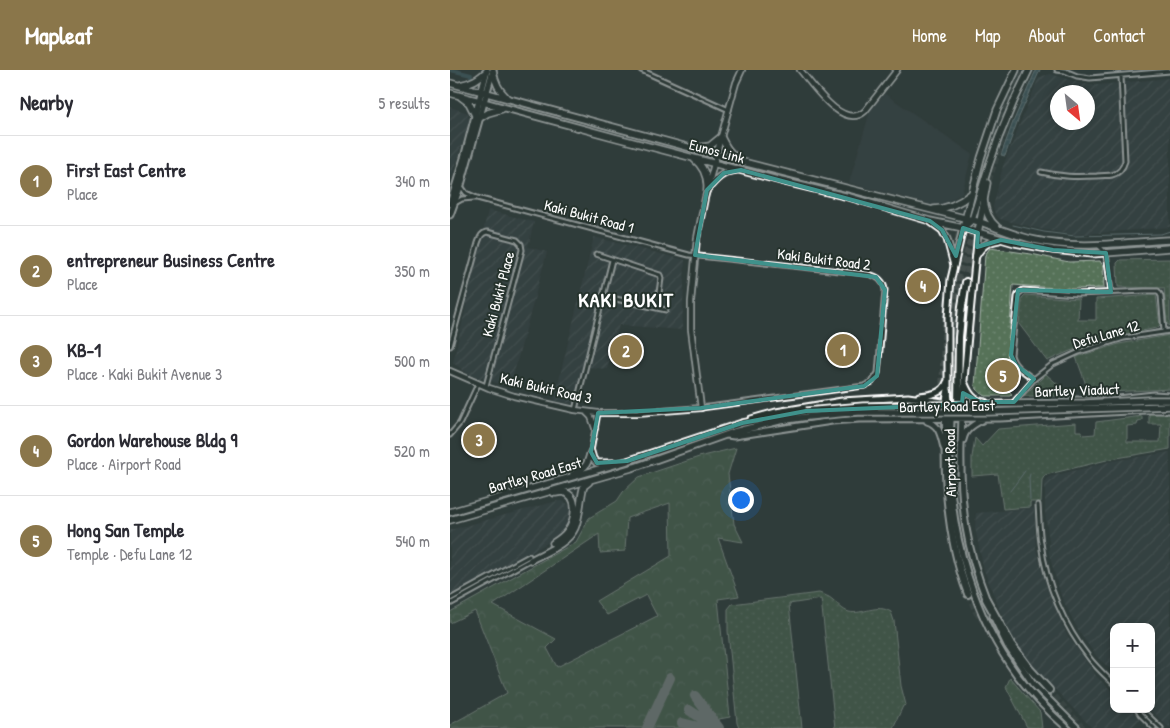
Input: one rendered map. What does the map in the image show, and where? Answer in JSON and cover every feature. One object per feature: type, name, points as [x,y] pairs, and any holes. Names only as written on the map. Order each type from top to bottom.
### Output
[{"type":"highway","points":[[948,419],[960,402],[959,337],[966,282]]},
{"type":"highway","points":[[948,392],[945,451],[951,530],[960,573],[968,594]]},
{"type":"highway","points":[[986,599],[1011,644],[1049,690]]},
{"type":"main road","name":"Airport Road","points":[[968,220],[971,194],[981,158],[997,110],[1016,70]]},
{"type":"main road","name":"Airport Road","points":[[948,392],[948,317],[951,278],[963,228],[968,220],[1014,101],[1029,70]]},
{"type":"main road","points":[[1025,78],[1036,70]]},
{"type":"main road","points":[[458,86],[471,84],[490,71]]},
{"type":"main road","points":[[452,204],[461,185],[490,71]]},
{"type":"main road","points":[[490,71],[499,89],[509,100]]},
{"type":"main road","name":"Eunos Link","points":[[450,83],[743,162],[980,222],[1015,235],[1048,242],[1099,245],[1170,240]]},
{"type":"main road","name":"Eunos Link","points":[[450,92],[481,102],[849,197],[1022,245],[1092,254],[1170,248]]},
{"type":"main road","points":[[450,215],[464,158],[477,117],[469,103],[460,96]]},
{"type":"main road","points":[[477,117],[506,108]]},
{"type":"main road","points":[[693,148],[710,146],[721,137],[733,155],[743,162]]},
{"type":"main road","name":"Airport Road","points":[[999,137],[985,189],[978,233],[964,381],[960,402],[962,419],[960,468],[966,528],[986,599],[1001,635],[1039,692],[1076,728]]},
{"type":"main road","points":[[693,157],[705,173],[707,190]]},
{"type":"main road","points":[[707,190],[720,176],[729,171],[741,170]]},
{"type":"main road","points":[[927,209],[944,209],[958,203],[971,194]]},
{"type":"main road","points":[[984,201],[990,220],[998,228]]},
{"type":"main road","points":[[930,221],[942,230],[947,239],[954,265]]},
{"type":"main road","points":[[976,256],[986,244],[1001,240]]},
{"type":"main road","points":[[1113,244],[1114,249],[1118,252]]},
{"type":"main road","points":[[908,397],[937,392],[946,386],[948,379]]},
{"type":"main road","name":"Bartley Road East","points":[[964,381],[968,391],[976,400],[985,402],[1117,399],[1154,395],[1170,396]]},
{"type":"main road","name":"Bartley Road East","points":[[450,512],[627,461],[776,412],[828,402],[908,397],[960,402]]},
{"type":"main road","points":[[1076,414],[1081,407],[1078,400]]},
{"type":"main road","name":"Bartley Viaduct","points":[[806,414],[842,407],[1170,400]]},
{"type":"main road","name":"Bartley Viaduct","points":[[806,414],[989,412],[1170,406]]},
{"type":"main road","name":"Bartley Road East","points":[[726,435],[734,436],[832,421],[858,419],[962,419],[1170,410]]},
{"type":"main road","name":"Bartley Road East","points":[[742,423],[806,414]]},
{"type":"main road","name":"Bartley Road East","points":[[450,520],[664,458],[726,435],[806,414]]},
{"type":"main road","points":[[961,450],[964,435],[970,427],[985,418]]},
{"type":"main road","points":[[923,419],[936,425],[945,451]]},
{"type":"main road","name":"Airport Road","points":[[948,419],[950,468],[957,530],[966,569],[984,617],[1004,656],[1017,674],[1048,711],[1067,728]]},
{"type":"main road","points":[[591,452],[593,459],[597,462],[627,461]]},
{"type":"main road","points":[[564,479],[584,468],[591,452]]},
{"type":"main road","points":[[530,558],[568,537],[576,524],[584,486],[594,479]]},
{"type":"main road","points":[[530,558],[558,540],[569,530],[573,521],[575,507],[571,498],[563,492],[544,493]]},
{"type":"main road","points":[[966,569],[974,561]]},
{"type":"street","points":[[641,70],[729,110]]},
{"type":"street","points":[[701,408],[690,308],[695,255],[699,224],[707,190],[736,84],[742,70]]},
{"type":"street","points":[[800,70],[825,100],[844,115],[849,116],[862,114],[897,70]]},
{"type":"street","points":[[1057,70],[1064,70],[1084,77],[1099,78],[1170,70]]},
{"type":"street","points":[[1041,172],[1073,177],[1112,175],[1121,170],[1124,166],[1124,161],[1121,76]]},
{"type":"street","name":"Kaki Bukit Road 1","points":[[461,185],[466,193],[477,198],[689,255],[695,255]]},
{"type":"street","name":"Kaki Bukit Road 1","points":[[452,204],[462,199],[477,198]]},
{"type":"street","name":"Kaki Bukit Place","points":[[450,346],[481,236],[483,233],[488,232],[516,240],[521,244],[522,250],[486,387]]},
{"type":"street","points":[[1099,245],[1106,254],[1111,292]]},
{"type":"street","points":[[596,254],[660,275],[657,308]]},
{"type":"street","name":"Kaki Bukit Road 2","points":[[695,255],[868,274],[882,282],[885,290],[878,373],[872,382],[864,386],[701,408]]},
{"type":"street","points":[[575,410],[612,260]]},
{"type":"street","points":[[1034,380],[1012,360],[1018,294],[1023,290],[1077,294],[1145,290],[1158,292],[1161,296],[1164,331]]},
{"type":"street","points":[[602,296],[666,310]]},
{"type":"street","name":"Defu Lane 12","points":[[1018,400],[1034,380],[1052,364],[1079,352],[1124,338],[1170,331]]},
{"type":"street","name":"Kaki Bukit Road 3","points":[[450,371],[478,384],[514,396],[586,412],[645,413],[701,408]]},
{"type":"street","points":[[450,435],[460,423],[478,384]]},
{"type":"street","points":[[586,412],[590,415],[595,428]]},
{"type":"street","points":[[591,452],[598,413]]},
{"type":"street","points":[[1038,505],[1041,544],[1049,581],[1058,606],[1068,628],[1079,644],[1110,680]]},
{"type":"street","points":[[450,599],[530,558]]},
{"type":"street","points":[[450,604],[530,558]]},
{"type":"street","points":[[1139,713],[1154,728]]},
{"type":"street","points":[[1145,713],[1161,728]]},
{"type":"highlighted area","points":[[741,170],[930,221],[942,230],[956,256],[963,228],[978,233],[977,247],[1001,240],[1053,250],[1106,253],[1111,292],[1018,290],[1011,355],[1016,365],[1034,379],[1014,402],[980,402],[963,393],[962,403],[946,405],[806,411],[742,423],[627,461],[597,463],[591,452],[598,413],[701,408],[864,386],[877,376],[885,290],[876,277],[695,255],[707,190],[724,173]]},
{"type":"shaded area","points":[[1051,74],[1082,84],[1098,85],[1170,78],[1170,227],[1075,235],[1039,229],[1000,219],[995,214],[993,207],[1003,166],[1038,79]]},
{"type":"shaded area","points":[[885,94],[972,154],[962,193],[939,207],[849,183],[871,108]]},
{"type":"shaded area","points":[[450,107],[468,113],[469,123],[450,181]]},
{"type":"shaded area","points":[[488,210],[534,222],[528,247],[547,252],[510,387],[470,375],[453,363]]},
{"type":"shaded area","points":[[594,237],[685,260],[682,330],[619,325],[607,369],[587,367],[577,405],[554,400]]},
{"type":"shaded area","points":[[1170,452],[1170,727],[1153,713],[1155,713],[1155,623],[1110,623],[1110,668],[1098,658],[1081,635],[1062,598],[1049,554],[1045,512],[1045,482],[1049,477],[1112,461]]},
{"type":"shaded area","points":[[563,501],[568,504],[572,515],[560,536],[450,596],[450,530]]},
{"type":"shaded area","points":[[1034,508],[1036,548],[1046,585],[1058,615],[1067,635],[1097,677],[1110,689],[1110,713],[1134,713],[1140,719],[1131,728],[1092,728],[1024,657],[1000,611],[984,570],[975,528],[976,513]]},
{"type":"green space","points":[[990,248],[1069,262],[1100,261],[1103,266],[1104,288],[1071,289],[1013,285],[1007,364],[1003,364],[993,376],[1012,394],[1010,396],[986,396],[980,393],[975,386],[985,255]]},
{"type":"green space","points":[[1170,259],[1170,326],[1167,324],[1164,288],[1118,287],[1117,263],[1120,260]]},
{"type":"green space","points":[[1025,295],[1079,299],[1078,320],[1096,320],[1096,299],[1156,295],[1160,325],[1157,328],[1121,335],[1070,351],[1047,361],[1019,324],[1022,298]]},
{"type":"green space","points":[[1170,335],[1170,389],[1089,393],[1076,357],[1119,344]]},
{"type":"green space","points":[[1046,374],[1071,396],[1024,396]]},
{"type":"green space","points":[[1149,413],[1170,414],[1170,449],[1111,459],[1045,475],[1042,480],[1041,502],[1030,502],[1030,507],[1003,509],[998,474],[972,476],[975,438],[982,446],[998,429],[1076,423],[1076,431],[1082,431],[1083,435],[1095,434],[1096,422],[1142,416],[1142,420],[1138,421],[1137,425],[1127,426],[1127,442],[1160,442],[1161,424],[1149,424]]},
{"type":"green space","points":[[736,448],[728,474],[734,524],[743,542],[718,538],[739,596],[718,599],[730,717],[719,719],[719,728],[450,728],[450,725],[507,693],[475,611],[450,623],[450,612],[576,542],[589,518],[617,501],[623,492],[639,477],[702,456]],"holes":[[[670,503],[671,556],[596,601],[607,615],[646,595],[657,616],[557,667],[547,648],[556,639],[493,605],[599,534],[600,553],[625,551],[627,518]]]},
{"type":"green space","points":[[819,593],[830,598],[849,612],[880,609],[891,612],[894,621],[901,686],[906,705],[903,706],[893,728],[835,728],[821,599],[789,604],[802,728],[739,728],[728,631],[728,609],[732,604]]},
{"type":"green space","points":[[1010,678],[1040,712],[1042,728],[1027,727],[1006,687]]},
{"type":"water","points":[[1036,70],[1040,70],[1019,117],[1005,156],[1001,155],[1013,122]]},
{"type":"waterway","points":[[451,70],[471,75]]},
{"type":"waterway","points":[[1013,225],[1075,236],[1161,234],[1170,231]]},
{"type":"waterway","points":[[1010,491],[1025,471]]},
{"type":"waterway","points":[[1030,474],[1030,500]]},
{"type":"taxiway","points":[[647,728],[670,678]]},
{"type":"taxiway","points":[[695,696],[719,728]]},
{"type":"taxiway","points":[[689,710],[715,727]]},
{"type":"taxiway","points":[[682,723],[703,728]]},
{"type":"tunnel","points":[[980,168],[999,130],[1021,70]]},
{"type":"tunnel","points":[[986,189],[1010,116]]},
{"type":"tunnel","points":[[962,514],[955,467],[954,319],[958,280],[982,203]]},
{"type":"tunnel","points":[[954,256],[964,215]]},
{"type":"tunnel","points":[[966,282],[970,250]]},
{"type":"tunnel","points":[[944,438],[942,386],[948,296]]},
{"type":"tunnel","points":[[955,507],[966,561],[982,608]]},
{"type":"tunnel","points":[[968,594],[976,612],[988,628]]},
{"type":"tunnel","points":[[1020,675],[1069,728]]},
{"type":"tunnel","points":[[1049,690],[1083,728]]},
{"type":"place","name":"Gordon Warehouse Bldg 9","points":[[923,286]]},
{"type":"place","name":"First East Centre","points":[[843,350]]},
{"type":"place","name":"entrepreneur Business Centre","points":[[626,351]]},
{"type":"place","name":"Hong San Temple","points":[[1003,376]]},
{"type":"place","name":"KB-1","points":[[479,440]]},
{"type":"district","name":"KAKI BUKIT","points":[[626,299]]}]
